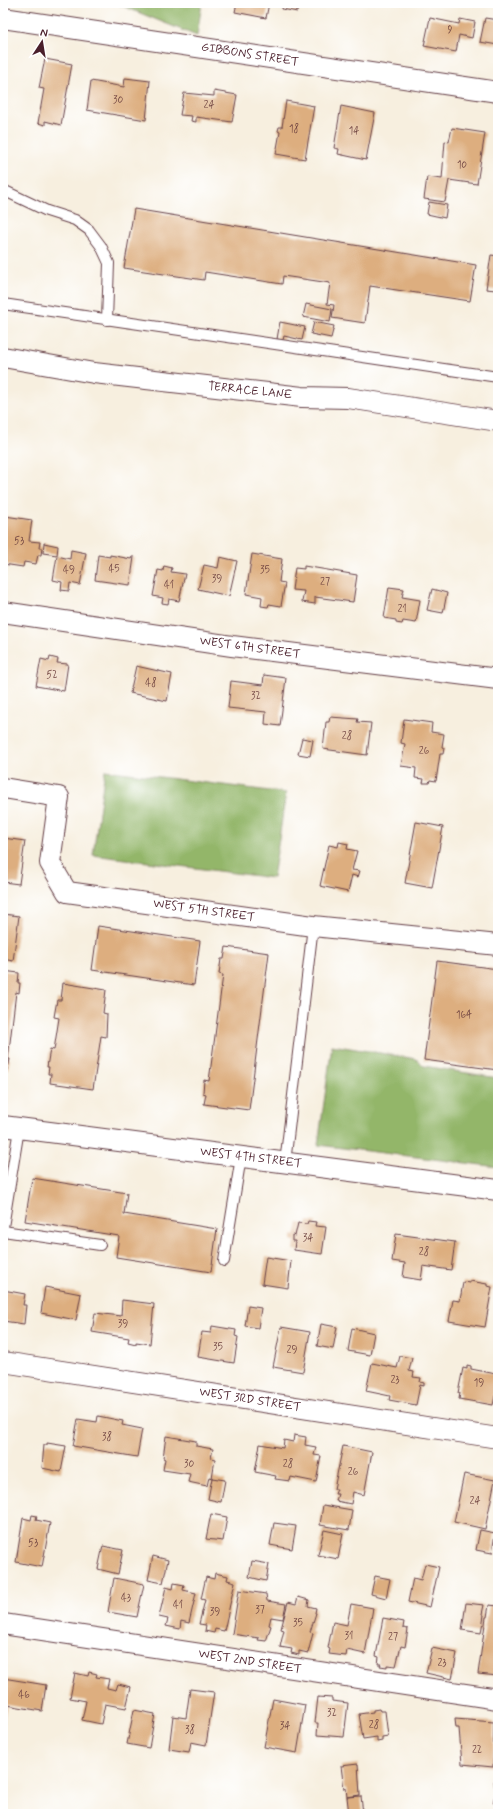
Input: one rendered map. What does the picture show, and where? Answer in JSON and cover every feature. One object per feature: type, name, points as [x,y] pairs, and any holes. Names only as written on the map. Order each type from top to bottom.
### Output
[{"type":"street","name":"GIBBONS STREET","points":[[3,18],[498,92]]},
{"type":"street","name":"TERRACE LANE","points":[[3,357],[94,373],[302,397],[348,398],[498,421]]},
{"type":"street","name":"WEST 6TH STREET","points":[[3,612],[232,646],[498,679]]},
{"type":"street","name":"WEST 5TH STREET","points":[[3,788],[59,797],[50,863],[67,892],[313,926],[498,945]]},
{"type":"street","name":"WEST 4TH STREET","points":[[11,1128],[498,1190]]},
{"type":"street","name":"WEST 3RD STREET","points":[[3,1362],[498,1438]]},
{"type":"street","name":"WEST 2ND STREET","points":[[3,1624],[498,1699]]},
{"type":"lane","points":[[3,190],[47,211],[75,220],[89,230],[101,246],[109,263],[107,320]]},
{"type":"lane","points":[[3,304],[498,377]]},
{"type":"lane","points":[[285,1163],[313,926]]},
{"type":"lane","points":[[3,1228],[11,1128]]},
{"type":"lane","points":[[224,1261],[241,1157]]},
{"type":"lane","points":[[3,1231],[100,1245]]},
{"type":"green space","points":[[115,3],[202,3],[197,36]]},
{"type":"green space","points":[[105,770],[286,793],[273,878],[93,855]]},
{"type":"green space","points":[[332,1045],[416,1059],[424,1066],[498,1078],[498,1167],[318,1145]]},
{"type":"building","points":[[237,3],[269,3],[266,18],[235,12]]},
{"type":"building","points":[[283,3],[299,3],[297,12],[282,9]]},
{"type":"building","points":[[430,18],[459,24],[460,19],[475,22],[472,38],[459,35],[456,52],[424,46]]},
{"type":"building","points":[[485,18],[498,20],[498,45],[480,42]]},
{"type":"building","points":[[45,59],[72,64],[61,125],[45,121],[45,125],[38,123],[44,89],[39,88]]},
{"type":"building","points":[[125,78],[150,81],[146,120],[87,110],[91,81],[124,87]]},
{"type":"building","points":[[214,91],[237,95],[232,122],[196,117],[196,122],[191,121],[192,116],[180,115],[184,93],[214,96]]},
{"type":"building","points":[[286,101],[314,106],[305,159],[276,154],[280,132],[278,131],[279,127],[282,127]]},
{"type":"building","points":[[341,106],[375,113],[366,160],[338,154],[339,149],[334,148]]},
{"type":"building","points":[[452,128],[485,133],[477,184],[449,180],[445,202],[424,199],[427,177],[442,179],[445,141],[449,142]]},
{"type":"building","points":[[429,202],[447,205],[445,218],[427,214]]},
{"type":"building","points":[[134,209],[476,265],[470,301],[370,286],[365,323],[332,318],[334,305],[327,304],[330,283],[283,276],[282,284],[205,272],[204,280],[124,268]]},
{"type":"building","points":[[491,255],[498,256],[498,277],[496,290],[486,289]]},
{"type":"building","points":[[497,291],[498,307],[495,307]]},
{"type":"building","points":[[306,304],[332,309],[330,322],[303,317]]},
{"type":"building","points":[[280,322],[305,327],[302,340],[284,336],[283,340],[277,339]]},
{"type":"building","points":[[314,322],[334,326],[331,338],[311,334]]},
{"type":"building","points":[[5,516],[32,520],[29,541],[40,542],[39,548],[42,548],[41,555],[38,555],[36,564],[24,562],[23,567],[3,564],[3,521]]},
{"type":"building","points":[[44,543],[58,546],[57,555],[43,553]]},
{"type":"building","points":[[71,550],[86,553],[80,585],[70,583],[69,591],[61,590],[62,582],[53,580],[57,556],[70,559]]},
{"type":"building","points":[[252,554],[282,559],[279,582],[285,583],[281,606],[269,604],[268,607],[261,606],[262,597],[246,594]]},
{"type":"building","points":[[98,555],[110,557],[110,555],[131,559],[134,557],[130,585],[95,580]]},
{"type":"building","points":[[220,557],[237,561],[229,596],[198,589],[204,565],[218,568]]},
{"type":"building","points":[[164,566],[172,568],[171,572],[185,574],[179,601],[169,599],[168,604],[162,603],[163,598],[153,596],[158,570],[163,571]]},
{"type":"building","points":[[304,566],[357,575],[353,602],[315,597],[315,604],[302,602],[304,591],[292,590],[295,568],[304,569]]},
{"type":"building","points":[[389,587],[404,589],[402,597],[420,600],[416,623],[403,621],[402,624],[396,623],[396,620],[384,618]]},
{"type":"building","points":[[432,589],[447,593],[443,613],[427,610]]},
{"type":"building","points":[[50,657],[58,659],[57,663],[68,664],[64,691],[36,686],[41,659],[49,661]]},
{"type":"building","points":[[136,666],[172,674],[167,701],[130,693]]},
{"type":"building","points":[[264,675],[286,678],[280,726],[265,724],[266,712],[228,708],[231,681],[263,685]]},
{"type":"building","points":[[330,717],[358,719],[357,722],[371,723],[367,755],[323,749],[326,722],[329,722]]},
{"type":"building","points":[[404,719],[432,723],[431,732],[444,734],[442,747],[444,748],[443,754],[440,754],[436,781],[430,780],[429,783],[423,783],[424,779],[415,778],[416,768],[401,766],[405,744],[401,743]]},
{"type":"building","points":[[302,738],[313,740],[310,756],[298,754]]},
{"type":"building","points":[[416,822],[443,827],[432,888],[405,883]]},
{"type":"building","points":[[3,838],[25,841],[19,884],[3,882]]},
{"type":"building","points":[[339,842],[348,844],[347,849],[357,851],[352,870],[360,871],[358,877],[352,875],[348,892],[320,886],[329,845],[338,847]]},
{"type":"building","points":[[3,914],[19,916],[13,961],[3,959]]},
{"type":"building","points":[[98,926],[200,941],[194,985],[92,970]]},
{"type":"building","points":[[226,947],[269,953],[249,1110],[204,1104],[206,1094],[203,1093],[204,1080],[209,1081],[223,975],[219,974],[221,959],[224,959]]},
{"type":"building","points":[[437,961],[498,969],[498,1070],[424,1060]]},
{"type":"building","points":[[3,971],[19,973],[18,983],[20,983],[19,993],[16,992],[8,1059],[10,1059],[8,1069],[5,1069],[4,1077]]},
{"type":"building","points":[[63,983],[106,990],[103,1013],[107,1014],[106,1037],[101,1036],[93,1089],[50,1083],[51,1074],[48,1074],[49,1067],[47,1067],[50,1049],[54,1050],[59,1018],[54,1017],[57,1000],[61,1000]]},
{"type":"building","points":[[32,1178],[127,1193],[124,1214],[217,1229],[211,1272],[116,1257],[119,1236],[25,1221]]},
{"type":"building","points":[[308,1221],[316,1222],[315,1226],[326,1227],[322,1254],[294,1250],[295,1241],[292,1241],[292,1235],[295,1236],[298,1223],[307,1224]]},
{"type":"building","points":[[396,1234],[455,1242],[451,1270],[423,1266],[421,1280],[403,1277],[405,1263],[392,1261]]},
{"type":"building","points":[[266,1257],[291,1261],[288,1288],[262,1284]]},
{"type":"building","points":[[470,1281],[487,1284],[487,1286],[492,1287],[485,1327],[449,1321],[453,1300],[460,1301],[463,1282],[470,1283]]},
{"type":"building","points":[[45,1287],[81,1294],[76,1320],[41,1313]]},
{"type":"building","points":[[3,1290],[25,1294],[23,1305],[26,1305],[24,1324],[3,1321]]},
{"type":"building","points":[[122,1300],[154,1304],[150,1344],[136,1342],[136,1344],[128,1342],[129,1338],[92,1332],[95,1313],[121,1316]]},
{"type":"building","points":[[248,1306],[261,1308],[258,1328],[245,1326]]},
{"type":"building","points":[[321,1324],[337,1327],[333,1349],[317,1346]]},
{"type":"building","points":[[212,1326],[236,1330],[235,1336],[238,1337],[234,1363],[198,1357],[202,1332],[211,1333]]},
{"type":"building","points":[[281,1327],[310,1332],[303,1372],[273,1367]]},
{"type":"building","points":[[352,1328],[374,1333],[370,1355],[348,1351]]},
{"type":"building","points":[[400,1356],[412,1358],[409,1371],[414,1372],[413,1377],[421,1378],[420,1382],[424,1383],[424,1386],[420,1385],[416,1405],[389,1400],[390,1396],[366,1391],[372,1363],[397,1368]]},
{"type":"building","points":[[467,1365],[471,1366],[471,1369],[496,1374],[498,1370],[498,1396],[495,1396],[493,1405],[459,1399],[460,1393],[458,1393],[463,1368],[467,1369]]},
{"type":"building","points":[[98,1416],[123,1421],[122,1425],[142,1429],[137,1457],[73,1446],[78,1419],[97,1422]]},
{"type":"building","points":[[294,1435],[306,1437],[305,1445],[316,1447],[314,1455],[321,1456],[316,1482],[291,1477],[290,1481],[275,1479],[276,1476],[255,1472],[260,1444],[283,1448],[284,1440],[293,1442]]},
{"type":"building","points":[[166,1436],[196,1441],[196,1446],[213,1449],[211,1458],[215,1459],[212,1478],[209,1477],[207,1486],[188,1482],[190,1474],[163,1470]]},
{"type":"building","points":[[47,1443],[66,1446],[61,1472],[42,1468],[44,1445],[47,1445]]},
{"type":"building","points":[[343,1446],[372,1452],[364,1495],[353,1492],[351,1504],[336,1501],[338,1494],[335,1494],[337,1489],[334,1489]]},
{"type":"building","points":[[464,1474],[495,1480],[485,1529],[454,1522]]},
{"type":"building","points":[[212,1478],[225,1480],[221,1502],[208,1499]]},
{"type":"building","points":[[323,1505],[352,1510],[349,1530],[320,1525]]},
{"type":"building","points":[[211,1514],[227,1517],[223,1541],[206,1539]]},
{"type":"building","points":[[32,1515],[37,1516],[36,1520],[50,1523],[42,1567],[16,1562],[23,1518],[31,1520]]},
{"type":"building","points":[[274,1523],[296,1526],[292,1549],[270,1545]]},
{"type":"building","points":[[324,1530],[343,1534],[338,1559],[318,1555]]},
{"type":"building","points":[[480,1530],[495,1533],[492,1553],[476,1550]]},
{"type":"building","points":[[103,1546],[123,1550],[118,1574],[98,1569]]},
{"type":"building","points":[[153,1556],[168,1560],[163,1583],[148,1580]]},
{"type":"building","points":[[252,1561],[269,1564],[266,1581],[249,1577]]},
{"type":"building","points":[[425,1564],[439,1567],[430,1607],[408,1602],[413,1578],[421,1580]]},
{"type":"building","points":[[215,1573],[228,1576],[227,1580],[235,1582],[224,1631],[215,1629],[214,1633],[205,1631],[206,1625],[199,1624],[205,1600],[201,1599],[206,1577],[214,1579]]},
{"type":"building","points":[[375,1576],[390,1579],[386,1598],[371,1594]]},
{"type":"building","points":[[114,1578],[144,1584],[137,1617],[108,1612]]},
{"type":"building","points":[[174,1583],[184,1585],[183,1590],[196,1593],[189,1623],[181,1621],[180,1629],[166,1626],[168,1619],[159,1617],[166,1587],[173,1589]]},
{"type":"building","points":[[239,1590],[266,1594],[267,1601],[286,1604],[283,1619],[271,1617],[269,1625],[271,1626],[266,1641],[258,1640],[259,1638],[232,1634]]},
{"type":"building","points":[[298,1597],[309,1600],[308,1606],[316,1608],[316,1613],[310,1632],[313,1633],[308,1653],[299,1651],[299,1655],[291,1653],[292,1649],[280,1647],[284,1630],[281,1629],[288,1602],[296,1604]]},
{"type":"building","points":[[466,1603],[484,1605],[481,1633],[462,1630]]},
{"type":"building","points":[[351,1604],[373,1608],[365,1654],[347,1650],[346,1656],[329,1654],[330,1649],[328,1648],[333,1622],[347,1625]]},
{"type":"building","points":[[489,1605],[498,1606],[498,1676],[478,1674]]},
{"type":"building","points":[[383,1618],[404,1622],[403,1628],[408,1629],[405,1647],[401,1646],[396,1666],[387,1665],[387,1667],[380,1666],[381,1664],[378,1664],[379,1657],[376,1656]]},
{"type":"building","points":[[432,1648],[457,1653],[452,1679],[426,1673]]},
{"type":"building","points":[[89,1672],[97,1674],[96,1677],[109,1679],[107,1688],[116,1690],[118,1684],[131,1687],[126,1708],[105,1704],[101,1724],[82,1720],[86,1701],[70,1698],[75,1673],[88,1676]]},
{"type":"building","points":[[3,1678],[46,1685],[42,1711],[7,1705],[3,1723]]},
{"type":"building","points":[[190,1689],[214,1692],[206,1745],[191,1742],[189,1752],[169,1749],[173,1716],[186,1718]]},
{"type":"building","points":[[318,1697],[332,1698],[332,1701],[348,1703],[344,1737],[317,1735],[318,1723],[315,1723]]},
{"type":"building","points":[[273,1699],[305,1705],[297,1753],[264,1747]]},
{"type":"building","points":[[379,1709],[380,1711],[385,1711],[388,1736],[382,1737],[382,1741],[377,1742],[377,1737],[363,1739],[359,1714],[373,1712],[373,1710]]},
{"type":"building","points":[[134,1710],[155,1714],[149,1748],[127,1744]]},
{"type":"building","points":[[455,1719],[494,1722],[493,1767],[462,1764],[459,1728],[456,1728]]},
{"type":"building","points":[[358,1764],[360,1795],[347,1797],[346,1788],[344,1789],[341,1766]]},
{"type":"building","points":[[494,1781],[498,1781],[498,1813],[496,1803],[493,1803],[495,1794]]},
{"type":"building","points":[[361,1796],[363,1814],[349,1814],[347,1797]]}]
